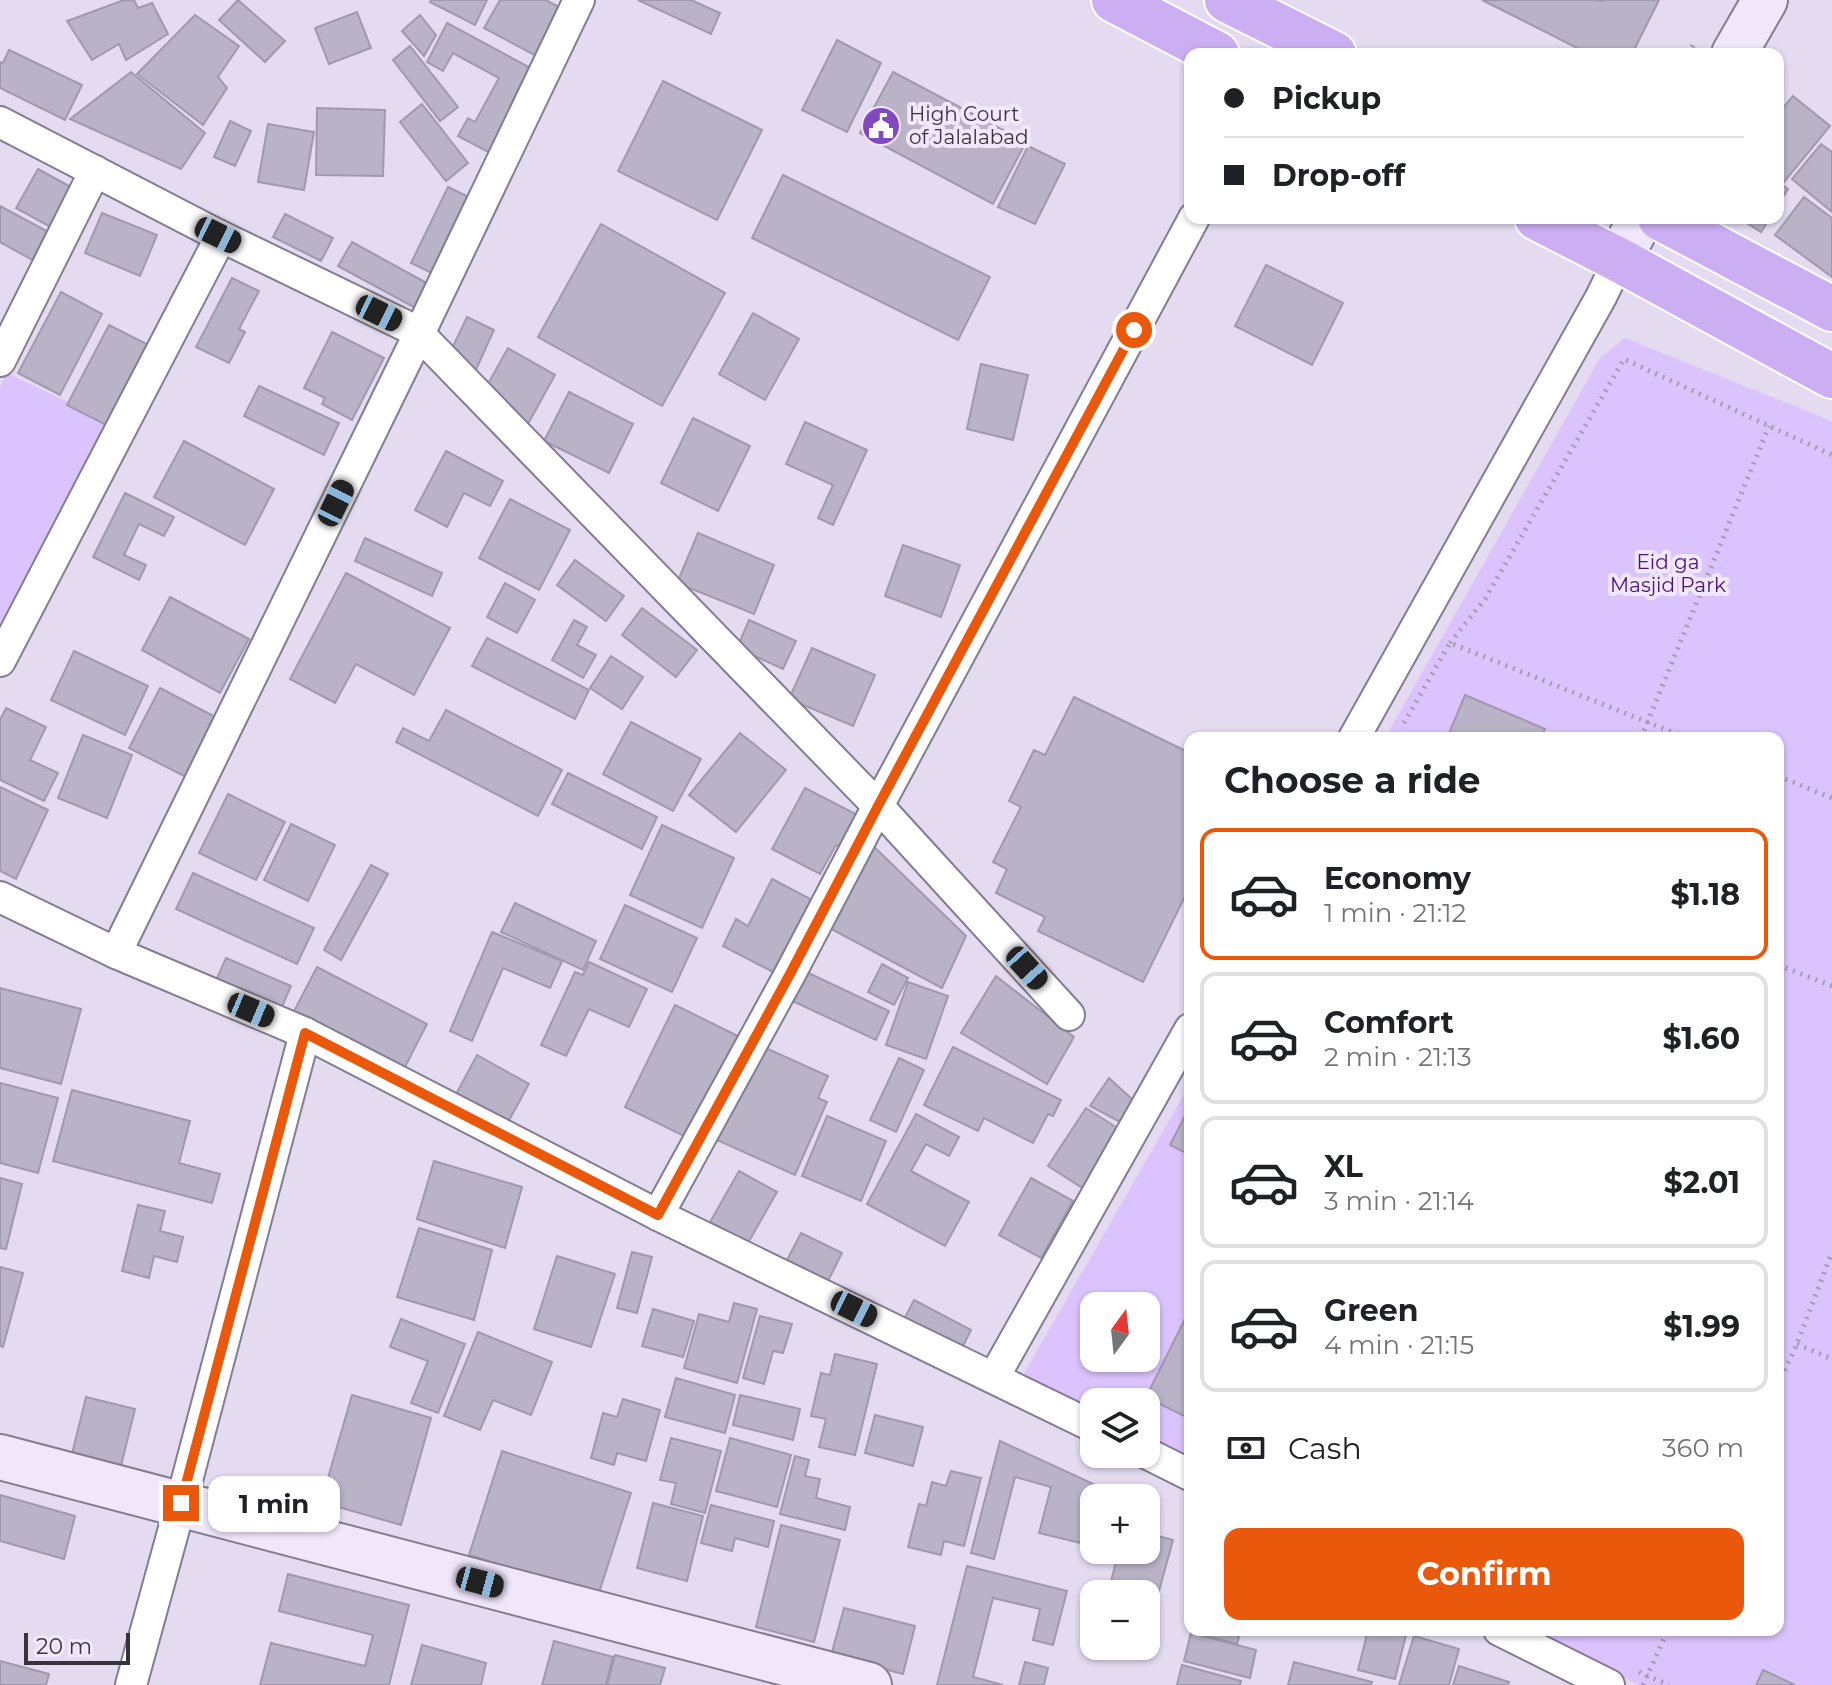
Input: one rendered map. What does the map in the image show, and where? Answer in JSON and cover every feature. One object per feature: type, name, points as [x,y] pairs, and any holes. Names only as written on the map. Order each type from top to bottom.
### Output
[{"type":"highway","points":[[1114,0],[1206,48]]},
{"type":"highway","points":[[1227,0],[1322,48]]},
{"type":"highway","points":[[1549,224],[1832,376]]},
{"type":"highway","points":[[1671,224],[1832,309]]},
{"type":"main road","points":[[1737,48],[1765,0]]},
{"type":"main road","points":[[1619,260],[1638,224]]},
{"type":"main road","points":[[0,1457],[869,1685]]},
{"type":"street","points":[[116,953],[579,0]]},
{"type":"street","points":[[0,122],[218,235],[419,334],[878,806],[1069,1015]]},
{"type":"street","points":[[0,361],[95,171]]},
{"type":"street","points":[[658,1215],[1191,224]]},
{"type":"street","points":[[0,661],[215,248],[218,235]]},
{"type":"street","points":[[1357,732],[1619,260]]},
{"type":"street","points":[[0,897],[116,953],[305,1033],[658,1215],[1080,1420]]},
{"type":"street","points":[[131,1685],[305,1033]]},
{"type":"street","points":[[994,1377],[1184,1040]]},
{"type":"street","points":[[1160,1460],[1184,1472]]},
{"type":"street","points":[[1511,1636],[1609,1685]]},
{"type":"path","points":[[1403,724],[1450,643],[1485,599],[1624,359],[1832,455]]},
{"type":"path","points":[[1643,732],[1769,426]]},
{"type":"path","points":[[1450,643],[1672,732]]},
{"type":"path","points":[[1784,778],[1832,798]]},
{"type":"path","points":[[1784,967],[1832,986]]},
{"type":"path","points":[[1784,1372],[1832,1252]]},
{"type":"path","points":[[1797,1344],[1832,1359]]},
{"type":"path","points":[[1643,1685],[1665,1636]]},
{"type":"green space","name":"Eid ga Masjid Park","points":[[1625,338],[1832,421],[1832,1685],[1639,1685],[1541,1636],[1784,1636],[1784,732],[1388,732],[1600,358]]},
{"type":"green space","points":[[7,373],[109,422],[0,637],[0,387]]},
{"type":"green space","points":[[1184,1094],[1184,1457],[1160,1445],[1160,1388],[1080,1388],[1080,1405],[1022,1377]]},
{"type":"building","points":[[124,0],[134,0],[138,8],[152,3],[168,34],[126,60],[119,44],[92,60],[67,21]]},
{"type":"building","points":[[238,0],[285,41],[265,62],[219,20]]},
{"type":"building","points":[[431,0],[487,0],[475,25]]},
{"type":"building","points":[[500,0],[546,0],[564,10],[538,57],[484,28]]},
{"type":"building","points":[[638,0],[691,0],[720,13],[711,34]]},
{"type":"building","points":[[1482,0],[1659,0],[1635,48],[1577,48]]},
{"type":"building","points":[[357,12],[371,48],[329,64],[315,28]]},
{"type":"building","points":[[195,15],[239,46],[218,77],[227,88],[203,125],[137,74]]},
{"type":"building","points":[[420,15],[436,35],[424,56],[402,31]]},
{"type":"building","points":[[447,23],[538,72],[494,155],[458,136],[468,118],[475,122],[499,78],[453,53],[443,71],[427,62]]},
{"type":"building","points":[[837,40],[881,63],[847,132],[802,110]]},
{"type":"building","points":[[410,46],[458,107],[440,121],[393,60]]},
{"type":"building","points":[[9,50],[82,85],[65,120],[0,88],[0,62],[3,63]]},
{"type":"building","points":[[131,72],[205,133],[181,169],[70,119]]},
{"type":"building","points":[[893,72],[1026,142],[993,204],[860,133]]},
{"type":"building","points":[[663,81],[762,130],[717,220],[618,171]]},
{"type":"building","points":[[1793,96],[1830,126],[1784,182],[1784,107]]},
{"type":"building","points":[[422,104],[468,163],[446,181],[400,122]]},
{"type":"building","points":[[317,108],[385,110],[383,176],[316,175]]},
{"type":"building","points":[[230,121],[251,131],[235,166],[214,157]]},
{"type":"building","points":[[268,124],[314,132],[304,190],[258,182]]},
{"type":"building","points":[[1821,144],[1832,152],[1832,212],[1792,179]]},
{"type":"building","points":[[1028,146],[1065,164],[1035,224],[998,207]]},
{"type":"building","points":[[38,169],[78,191],[56,230],[16,208]]},
{"type":"building","points":[[783,175],[990,277],[958,340],[752,238]]},
{"type":"building","points":[[448,187],[477,201],[440,277],[411,263]]},
{"type":"building","points":[[1804,197],[1832,218],[1832,277],[1775,235]]},
{"type":"building","points":[[0,206],[52,234],[36,262],[0,242]]},
{"type":"building","points":[[102,213],[157,235],[140,276],[85,253]]},
{"type":"building","points":[[285,214],[333,238],[321,261],[273,237]]},
{"type":"building","points":[[601,224],[725,293],[662,406],[538,337]]},
{"type":"building","points":[[1748,224],[1766,224],[1761,232]]},
{"type":"building","points":[[352,242],[432,286],[419,310],[338,266]]},
{"type":"building","points":[[1266,265],[1343,303],[1312,365],[1235,326]]},
{"type":"building","points":[[232,278],[259,291],[239,329],[245,332],[229,363],[196,347]]},
{"type":"building","points":[[61,292],[102,314],[60,395],[18,373]]},
{"type":"building","points":[[753,313],[799,339],[765,400],[719,374]]},
{"type":"building","points":[[467,317],[494,330],[475,372],[447,359]]},
{"type":"building","points":[[109,325],[156,349],[114,429],[67,405]]},
{"type":"building","points":[[332,332],[384,358],[352,420],[322,404],[325,398],[304,388]]},
{"type":"building","points":[[508,348],[555,375],[528,424],[480,398]]},
{"type":"building","points":[[981,364],[1028,375],[1013,440],[967,429]]},
{"type":"building","points":[[259,386],[339,423],[324,455],[244,416]]},
{"type":"building","points":[[569,392],[633,424],[609,473],[544,441]]},
{"type":"building","points":[[693,418],[750,446],[718,511],[661,483]]},
{"type":"building","points":[[805,422],[867,450],[833,525],[818,518],[833,485],[786,464]]},
{"type":"building","points":[[184,441],[274,489],[245,545],[154,497]]},
{"type":"building","points":[[446,451],[503,481],[490,506],[464,493],[447,527],[415,510]]},
{"type":"building","points":[[125,493],[174,517],[164,536],[139,524],[124,555],[146,565],[139,580],[93,557]]},
{"type":"building","points":[[510,499],[570,530],[539,590],[479,558]]},
{"type":"building","points":[[698,533],[774,565],[754,614],[677,583]]},
{"type":"building","points":[[365,538],[442,573],[432,596],[355,561]]},
{"type":"building","points":[[903,545],[960,565],[941,617],[885,596]]},
{"type":"building","points":[[575,560],[624,596],[606,621],[557,585]]},
{"type":"building","points":[[346,573],[450,628],[414,695],[356,664],[335,703],[290,679]]},
{"type":"building","points":[[505,583],[535,600],[517,633],[487,617]]},
{"type":"building","points":[[170,597],[249,639],[220,693],[142,650]]},
{"type":"building","points":[[642,608],[697,650],[676,677],[622,635]]},
{"type":"building","points":[[574,620],[587,627],[577,645],[596,655],[583,678],[552,660]]},
{"type":"building","points":[[749,620],[796,641],[783,669],[737,648]]},
{"type":"building","points":[[487,638],[589,690],[575,719],[472,666]]},
{"type":"building","points":[[812,648],[875,675],[853,726],[789,699]]},
{"type":"building","points":[[74,651],[148,686],[125,735],[51,700]]},
{"type":"building","points":[[611,656],[643,677],[622,709],[590,688]]},
{"type":"building","points":[[160,688],[223,721],[192,780],[129,748]]},
{"type":"building","points":[[1465,695],[1545,729],[1544,732],[1450,732]]},
{"type":"building","points":[[1074,697],[1184,750],[1184,898],[1143,982],[1038,931],[1045,917],[996,893],[1007,869],[993,862],[1021,807],[1009,801],[1034,750],[1045,755]]},
{"type":"building","points":[[6,708],[46,727],[30,760],[58,773],[44,801],[0,780],[0,720]]},
{"type":"building","points":[[446,710],[562,770],[538,816],[396,742],[403,728],[429,741]]},
{"type":"building","points":[[631,722],[701,759],[673,811],[603,774]]},
{"type":"building","points":[[740,733],[786,770],[736,832],[689,795]]},
{"type":"building","points":[[83,735],[132,755],[107,818],[58,798]]},
{"type":"building","points":[[568,773],[657,817],[642,849],[552,804]]},
{"type":"building","points":[[0,787],[48,810],[16,879],[0,871]]},
{"type":"building","points":[[805,788],[865,819],[847,851],[836,845],[820,874],[772,849]]},
{"type":"building","points":[[228,794],[285,822],[256,880],[199,853]]},
{"type":"building","points":[[291,824],[335,845],[308,901],[264,880]]},
{"type":"building","points":[[662,825],[734,858],[702,928],[630,895]]},
{"type":"building","points":[[866,839],[966,936],[942,988],[822,924]]},
{"type":"building","points":[[371,865],[388,874],[341,960],[324,950]]},
{"type":"building","points":[[193,873],[314,928],[297,964],[176,909]]},
{"type":"building","points":[[772,879],[822,905],[775,973],[723,946],[736,919],[748,926]]},
{"type":"building","points":[[515,903],[596,941],[583,970],[501,932]]},
{"type":"building","points":[[625,905],[697,938],[672,992],[600,959]]},
{"type":"building","points":[[492,932],[562,961],[550,988],[503,968],[472,1041],[450,1031]]},
{"type":"building","points":[[226,958],[291,986],[277,1018],[212,989]]},
{"type":"building","points":[[589,962],[647,989],[629,1027],[589,1009],[566,1056],[541,1045],[575,972],[583,975]]},
{"type":"building","points":[[882,964],[908,978],[894,1005],[868,992]]},
{"type":"building","points":[[317,967],[427,1024],[403,1071],[293,1013]]},
{"type":"building","points":[[800,969],[889,1011],[876,1040],[786,998]]},
{"type":"building","points":[[996,976],[1074,1037],[1047,1084],[961,1033]]},
{"type":"building","points":[[908,982],[948,996],[926,1059],[886,1045]]},
{"type":"building","points":[[0,988],[81,1009],[61,1084],[0,1068]]},
{"type":"building","points":[[675,1005],[740,1037],[690,1139],[625,1107]]},
{"type":"building","points":[[759,1045],[828,1076],[818,1098],[827,1102],[795,1175],[717,1140]]},
{"type":"building","points":[[953,1047],[1061,1100],[1053,1116],[1048,1114],[1033,1143],[984,1118],[978,1131],[924,1105]]},
{"type":"building","points":[[477,1055],[529,1084],[507,1124],[455,1096]]},
{"type":"building","points":[[899,1058],[924,1070],[896,1132],[870,1120]]},
{"type":"building","points":[[1109,1078],[1134,1101],[1124,1124],[1090,1106]]},
{"type":"building","points":[[0,1083],[58,1098],[38,1173],[0,1163]]},
{"type":"building","points":[[72,1090],[190,1121],[179,1163],[220,1174],[212,1203],[53,1161]]},
{"type":"building","points":[[1086,1108],[1122,1131],[1084,1189],[1048,1166]]},
{"type":"building","points":[[916,1114],[959,1137],[949,1156],[926,1144],[911,1171],[969,1202],[945,1246],[867,1204]]},
{"type":"building","points":[[827,1116],[886,1141],[861,1201],[802,1176]]},
{"type":"building","points":[[1184,1118],[1184,1152],[1170,1145]]},
{"type":"building","points":[[434,1161],[522,1187],[505,1248],[417,1219]]},
{"type":"building","points":[[739,1171],[777,1192],[748,1243],[710,1222]]},
{"type":"building","points":[[0,1178],[22,1184],[6,1249],[0,1248]]},
{"type":"building","points":[[1031,1178],[1073,1201],[1041,1258],[999,1235]]},
{"type":"building","points":[[138,1205],[165,1211],[160,1231],[183,1237],[177,1262],[154,1256],[149,1278],[122,1271]]},
{"type":"building","points":[[419,1228],[492,1250],[474,1320],[397,1297]]},
{"type":"building","points":[[801,1233],[842,1253],[826,1285],[785,1264]]},
{"type":"building","points":[[632,1252],[652,1257],[637,1313],[617,1308]]},
{"type":"building","points":[[557,1256],[615,1274],[591,1347],[534,1329]]},
{"type":"building","points":[[0,1267],[23,1273],[3,1347],[0,1346]]},
{"type":"building","points":[[914,1300],[971,1330],[960,1352],[902,1323]]},
{"type":"building","points":[[734,1303],[757,1309],[737,1383],[684,1368],[699,1314],[729,1322]]},
{"type":"building","points":[[653,1309],[694,1321],[683,1357],[642,1346]]},
{"type":"building","points":[[760,1316],[792,1324],[783,1353],[773,1351],[764,1384],[743,1378]]},
{"type":"building","points":[[401,1319],[465,1344],[438,1413],[411,1403],[428,1361],[390,1347]]},
{"type":"building","points":[[1184,1321],[1184,1416],[1160,1404],[1160,1388],[1150,1388]]},
{"type":"building","points":[[478,1332],[552,1362],[531,1415],[493,1400],[480,1430],[444,1416]]},
{"type":"building","points":[[835,1354],[877,1364],[855,1455],[819,1447],[826,1419],[811,1416],[821,1373],[830,1375]]},
{"type":"building","points":[[676,1378],[735,1395],[725,1433],[665,1417]]},
{"type":"building","points":[[352,1395],[431,1418],[401,1525],[321,1502]]},
{"type":"building","points":[[740,1395],[800,1409],[793,1440],[733,1425]]},
{"type":"building","points":[[86,1397],[135,1409],[119,1474],[70,1462]]},
{"type":"building","points":[[623,1399],[660,1410],[646,1461],[617,1453],[614,1465],[591,1458],[603,1413],[617,1417]]},
{"type":"building","points":[[875,1415],[923,1427],[913,1466],[865,1453]]},
{"type":"building","points":[[671,1438],[721,1451],[705,1513],[671,1504],[676,1483],[660,1480]]},
{"type":"building","points":[[730,1438],[791,1455],[777,1507],[716,1491]]},
{"type":"building","points":[[1000,1441],[1093,1484],[1080,1484],[1080,1543],[1039,1533],[1051,1487],[1015,1477],[994,1559],[971,1553]]},
{"type":"building","points":[[502,1451],[631,1493],[598,1596],[469,1555]]},
{"type":"building","points":[[795,1456],[809,1460],[805,1476],[820,1479],[816,1498],[850,1507],[845,1530],[780,1514]]},
{"type":"building","points":[[951,1471],[981,1478],[964,1546],[944,1541],[941,1555],[908,1547],[919,1504],[926,1506],[932,1482],[946,1486]]},
{"type":"building","points":[[0,1495],[75,1516],[64,1559],[0,1541]]},
{"type":"building","points":[[653,1503],[703,1516],[687,1581],[637,1568]]},
{"type":"building","points":[[711,1505],[774,1521],[768,1547],[735,1538],[732,1551],[701,1543]]},
{"type":"building","points":[[781,1525],[840,1540],[814,1642],[756,1627]]},
{"type":"building","points":[[1160,1537],[1173,1540],[1160,1587],[1160,1580],[1111,1580],[1115,1564],[1160,1564]]},
{"type":"building","points":[[967,1566],[1067,1591],[1053,1645],[1033,1640],[1040,1609],[993,1598],[973,1677],[1003,1685],[937,1685]]},
{"type":"building","points":[[288,1574],[409,1605],[389,1685],[260,1685],[271,1643],[365,1666],[373,1635],[279,1611]]},
{"type":"building","points":[[844,1608],[915,1626],[903,1674],[869,1665],[829,1663]]},
{"type":"building","points":[[1190,1636],[1202,1636],[1256,1650],[1250,1678],[1184,1661]]},
{"type":"building","points":[[1207,1636],[1239,1636],[1237,1644]]},
{"type":"building","points":[[1366,1636],[1406,1636],[1395,1679],[1358,1670]]},
{"type":"building","points":[[1414,1636],[1459,1649],[1449,1685],[1399,1685]]},
{"type":"building","points":[[554,1641],[613,1657],[606,1685],[542,1685]]},
{"type":"building","points":[[422,1645],[486,1663],[481,1685],[411,1685]]},
{"type":"building","points":[[615,1655],[665,1668],[660,1685],[607,1685]]},
{"type":"building","points":[[0,1661],[49,1674],[46,1685],[0,1685]]},
{"type":"building","points":[[1025,1662],[1048,1668],[1044,1685],[1019,1685]]},
{"type":"building","points":[[1294,1662],[1372,1682],[1371,1685],[1288,1685]]},
{"type":"building","points":[[1182,1665],[1241,1681],[1240,1685],[1177,1685]]},
{"type":"building","points":[[1459,1666],[1509,1682],[1508,1685],[1453,1685]]},
{"type":"building","points":[[1763,1670],[1795,1685],[1756,1685]]},
{"type":"place","name":"High Court of Jalalabad","points":[[881,126]]},
{"type":"route","points":[[181,1503],[305,1033],[658,1215],[1134,330]]}]
